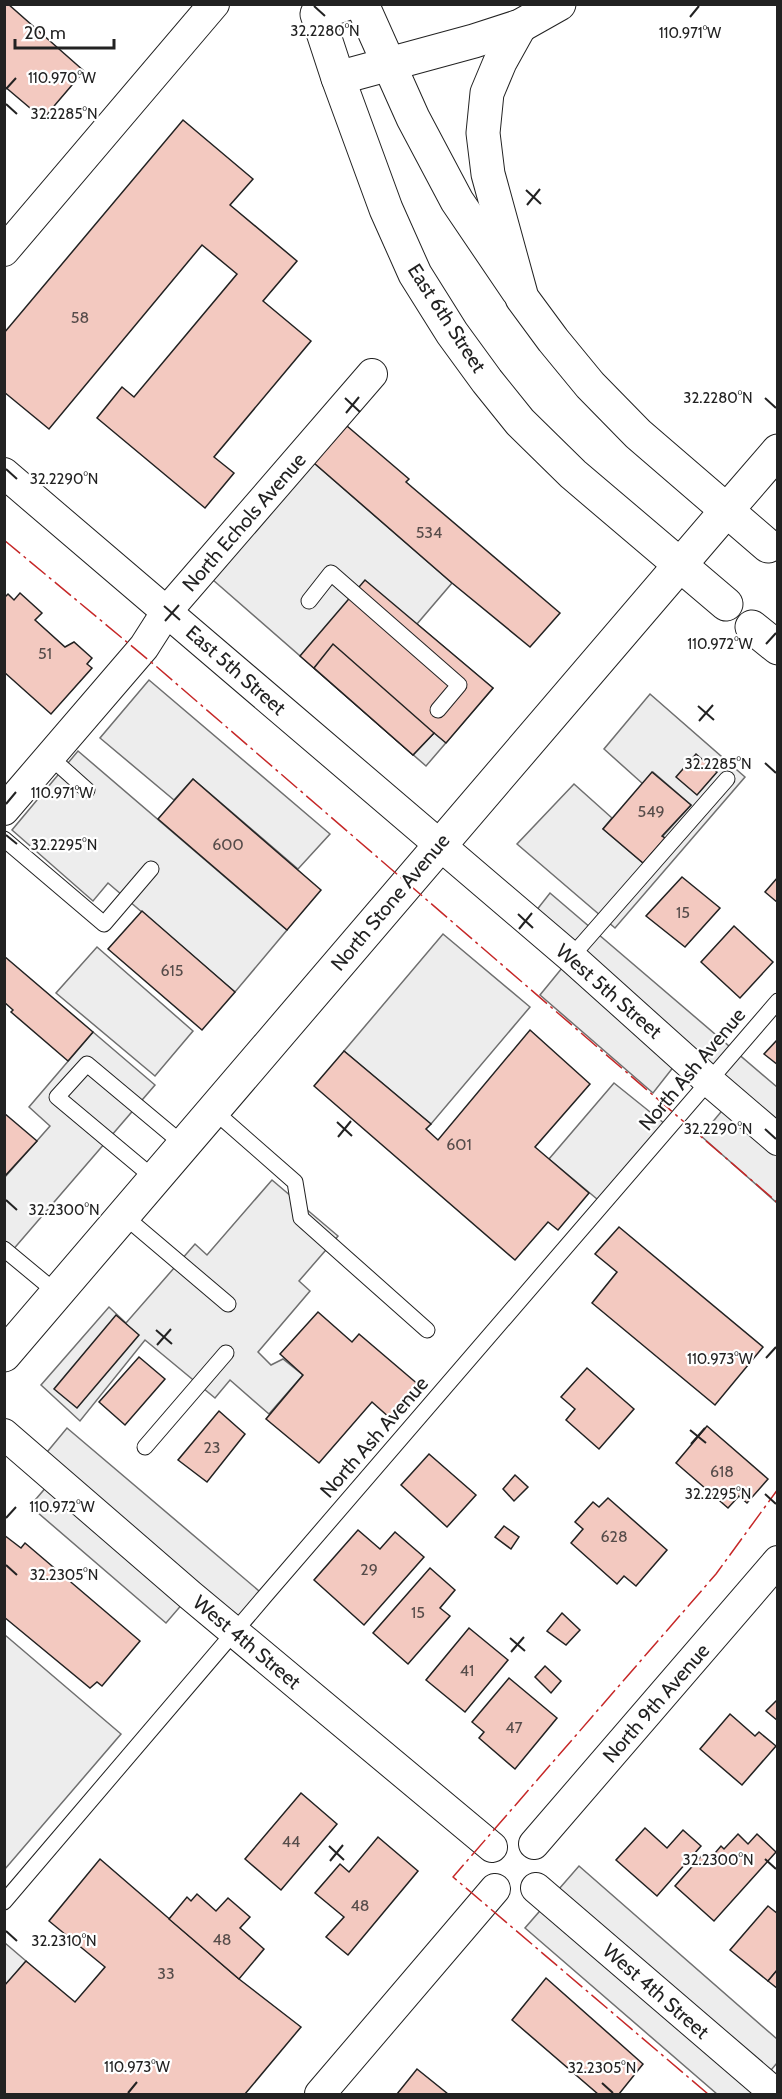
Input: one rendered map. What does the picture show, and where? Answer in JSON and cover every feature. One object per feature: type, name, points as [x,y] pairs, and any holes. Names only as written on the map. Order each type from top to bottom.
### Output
[{"type":"main road","points":[[362,4],[413,118],[457,201],[553,340],[590,385],[638,434],[768,546]]},
{"type":"main road","points":[[338,78],[520,26],[559,4]]},
{"type":"main road","name":"East 6th Street","points":[[326,8],[338,78],[386,209],[416,274],[452,333],[520,422],[573,474],[726,604]]},
{"type":"main road","points":[[520,26],[500,62],[488,93],[483,133],[488,174],[522,298]]},
{"type":"main road","name":"North Stone Avenue","points":[[4,1355],[777,451]]},
{"type":"main road","points":[[752,627],[777,648]]},
{"type":"street","points":[[4,251],[214,4]]},
{"type":"street","name":"North Echols Avenue","points":[[4,810],[144,647],[167,611],[372,374]]},
{"type":"street","name":"East 5th Street","points":[[4,473],[439,844]]},
{"type":"street","name":"West 5th Street","points":[[439,844],[571,957],[777,1140]]},
{"type":"street","name":"West 4th Street","points":[[4,1434],[235,1633],[492,1847]]},
{"type":"street","name":"North 9th Avenue","points":[[534,1844],[777,1561]]},
{"type":"street","points":[[513,1837],[534,1844],[544,1866],[541,1881],[536,1888],[520,1896],[502,1894],[495,1889],[486,1876],[485,1868],[485,1861],[492,1847],[498,1842],[513,1837]]},
{"type":"street","name":"West 4th Street","points":[[536,1888],[776,2094]]},
{"type":"street","points":[[320,2094],[495,1889]]},
{"type":"lane","points":[[309,601],[331,573],[459,685],[438,710]]},
{"type":"lane","points":[[50,757],[87,790]]},
{"type":"lane","points":[[571,957],[727,778]]},
{"type":"lane","points":[[4,839],[104,924],[151,869]]},
{"type":"lane","name":"North Ash Avenue","points":[[4,1902],[777,1001]]},
{"type":"lane","points":[[155,1179],[57,1097],[87,1064],[184,1145]]},
{"type":"lane","points":[[213,1110],[295,1182],[301,1218],[427,1330]]},
{"type":"lane","points":[[123,1215],[228,1304]]},
{"type":"lane","points":[[4,1249],[57,1293]]},
{"type":"lane","points":[[145,1447],[226,1353]]},
{"type":"shaded area","points":[[314,463],[452,583],[417,624],[493,688],[426,766],[213,580]]},
{"type":"shaded area","points":[[149,680],[330,834],[298,869],[193,779],[174,800],[100,738]]},
{"type":"shaded area","points":[[650,694],[745,777],[615,928],[517,844],[574,784],[612,818],[603,829],[643,863],[664,838],[663,836],[691,805],[653,772],[643,784],[604,749]]},
{"type":"shaded area","points":[[78,751],[287,930],[235,992],[108,883],[93,901],[12,830]]},
{"type":"shaded area","points":[[550,893],[777,1087],[777,1129],[532,916]]},
{"type":"shaded area","points":[[443,934],[530,1007],[431,1124],[344,1051]]},
{"type":"shaded area","points":[[97,947],[193,1031],[155,1076],[56,993]]},
{"type":"shaded area","points":[[571,957],[682,1056],[653,1093],[540,995]]},
{"type":"shaded area","points":[[93,1032],[155,1085],[5,1259],[5,1177],[50,1126],[29,1107]]},
{"type":"shaded area","points":[[614,1083],[670,1128],[603,1204],[549,1159]]},
{"type":"shaded area","points":[[725,1107],[777,1152],[777,1203],[701,1136]]},
{"type":"shaded area","points":[[272,1180],[338,1236],[299,1281],[310,1291],[258,1352],[271,1365],[283,1359],[303,1375],[269,1414],[230,1380],[215,1398],[145,1340],[80,1421],[41,1385],[109,1307],[126,1323],[195,1244],[207,1255]]},
{"type":"shaded area","points":[[67,1428],[265,1596],[235,1633],[190,1595],[166,1623],[30,1506],[54,1478],[38,1463]]},
{"type":"shaded area","points":[[5,1635],[121,1734],[5,1869]]},
{"type":"shaded area","points":[[579,1866],[777,2039],[777,2063],[751,2094],[717,2094],[525,1928]]},
{"type":"shaded area","points":[[5,1943],[26,1961],[5,1986]]},
{"type":"building","points":[[4,4],[8,4],[84,71],[43,119],[4,86]]},
{"type":"building","points":[[183,120],[253,179],[230,205],[297,261],[263,301],[311,341],[214,457],[234,473],[205,508],[97,418],[122,387],[134,397],[237,274],[202,245],[49,429],[4,392],[4,333]]},
{"type":"building","points":[[347,426],[409,479],[406,482],[560,613],[530,647],[452,583],[314,463]]},
{"type":"building","points":[[365,580],[493,688],[446,743],[434,733],[413,755],[300,656]]},
{"type":"building","points":[[20,593],[42,613],[35,620],[65,647],[74,642],[92,658],[87,664],[92,668],[51,714],[4,672],[4,598],[8,594],[14,600]]},
{"type":"building","points":[[333,644],[434,733],[413,755],[314,668]]},
{"type":"building","points":[[696,754],[717,772],[697,795],[676,777]]},
{"type":"building","points":[[652,772],[691,805],[662,836],[665,838],[643,863],[603,829]]},
{"type":"building","points":[[193,779],[321,890],[287,930],[158,819]]},
{"type":"building","points":[[682,877],[720,908],[685,947],[646,916]]},
{"type":"building","points":[[778,877],[778,903],[765,892]]},
{"type":"building","points":[[142,911],[235,992],[202,1030],[108,949]]},
{"type":"building","points":[[734,926],[773,962],[740,998],[701,962]]},
{"type":"building","points":[[4,956],[93,1032],[68,1061],[11,1012],[13,1010],[4,1002]]},
{"type":"building","points":[[530,1030],[590,1084],[535,1147],[589,1193],[558,1230],[548,1222],[515,1260],[314,1086],[344,1051],[431,1124],[426,1129],[438,1140]]},
{"type":"building","points":[[778,1039],[778,1065],[764,1054]]},
{"type":"building","points":[[4,1113],[37,1141],[4,1177]]},
{"type":"building","points":[[619,1227],[763,1347],[715,1405],[592,1303],[617,1272],[595,1254]]},
{"type":"building","points":[[318,1312],[352,1342],[359,1334],[420,1386],[391,1419],[372,1402],[319,1463],[266,1419],[303,1375],[280,1354]]},
{"type":"building","points":[[116,1315],[139,1335],[77,1408],[54,1389]]},
{"type":"building","points":[[139,1357],[165,1379],[125,1425],[99,1402]]},
{"type":"building","points":[[587,1368],[634,1409],[599,1449],[566,1420],[575,1409],[561,1397]]},
{"type":"building","points":[[219,1411],[245,1434],[207,1482],[178,1460]]},
{"type":"building","points":[[707,1426],[768,1479],[747,1503],[739,1496],[728,1508],[676,1463]]},
{"type":"building","points":[[429,1454],[476,1495],[447,1527],[401,1485]]},
{"type":"building","points":[[515,1475],[528,1487],[514,1501],[503,1489]]},
{"type":"building","points":[[608,1498],[667,1550],[636,1586],[624,1576],[617,1584],[571,1543],[583,1529],[575,1522],[593,1502],[599,1507]]},
{"type":"building","points":[[504,1526],[519,1537],[511,1549],[495,1537]]},
{"type":"building","points":[[358,1530],[380,1549],[395,1532],[424,1557],[364,1625],[314,1580]]},
{"type":"building","points":[[4,1535],[21,1548],[25,1543],[140,1641],[102,1686],[97,1682],[90,1688],[4,1617]]},
{"type":"building","points":[[430,1568],[455,1590],[440,1608],[450,1616],[408,1664],[373,1633]]},
{"type":"building","points":[[562,1613],[580,1630],[566,1645],[547,1631]]},
{"type":"building","points":[[469,1628],[508,1660],[465,1712],[426,1680]]},
{"type":"building","points":[[545,1666],[561,1681],[551,1693],[535,1677]]},
{"type":"building","points":[[509,1678],[557,1718],[515,1769],[479,1738],[484,1732],[472,1722]]},
{"type":"building","points":[[778,1699],[778,1721],[766,1711]]},
{"type":"building","points":[[730,1714],[755,1736],[759,1732],[776,1746],[742,1785],[700,1749]]},
{"type":"building","points":[[301,1793],[337,1824],[281,1890],[245,1859]]},
{"type":"building","points":[[645,1828],[667,1848],[683,1830],[701,1846],[657,1896],[616,1860]]},
{"type":"building","points":[[738,1834],[748,1844],[757,1834],[776,1852],[714,1921],[675,1886],[704,1853],[710,1859],[721,1846],[724,1849]]},
{"type":"building","points":[[378,1837],[418,1871],[348,1955],[326,1937],[344,1917],[315,1893],[340,1864],[349,1872]]},
{"type":"building","points":[[100,1859],[239,1979],[301,2027],[245,2094],[4,2094],[4,1986],[26,1961],[75,2002],[105,1967],[49,1921]]},
{"type":"building","points":[[197,1894],[216,1911],[228,1898],[250,1917],[240,1928],[264,1949],[239,1979],[169,1919],[187,1897],[191,1901]]},
{"type":"building","points":[[768,1906],[778,1914],[778,1969],[768,1981],[730,1950]]},
{"type":"building","points":[[778,1969],[778,1989],[768,1981]]},
{"type":"building","points":[[546,1978],[643,2064],[619,2094],[598,2094],[512,2020]]},
{"type":"building","points":[[417,2069],[448,2094],[397,2094]]},
{"type":"power","points":[[4,540],[157,667],[778,1203]]},
{"type":"power","points":[[708,2094],[453,1877],[716,1574],[778,1489]]}]
